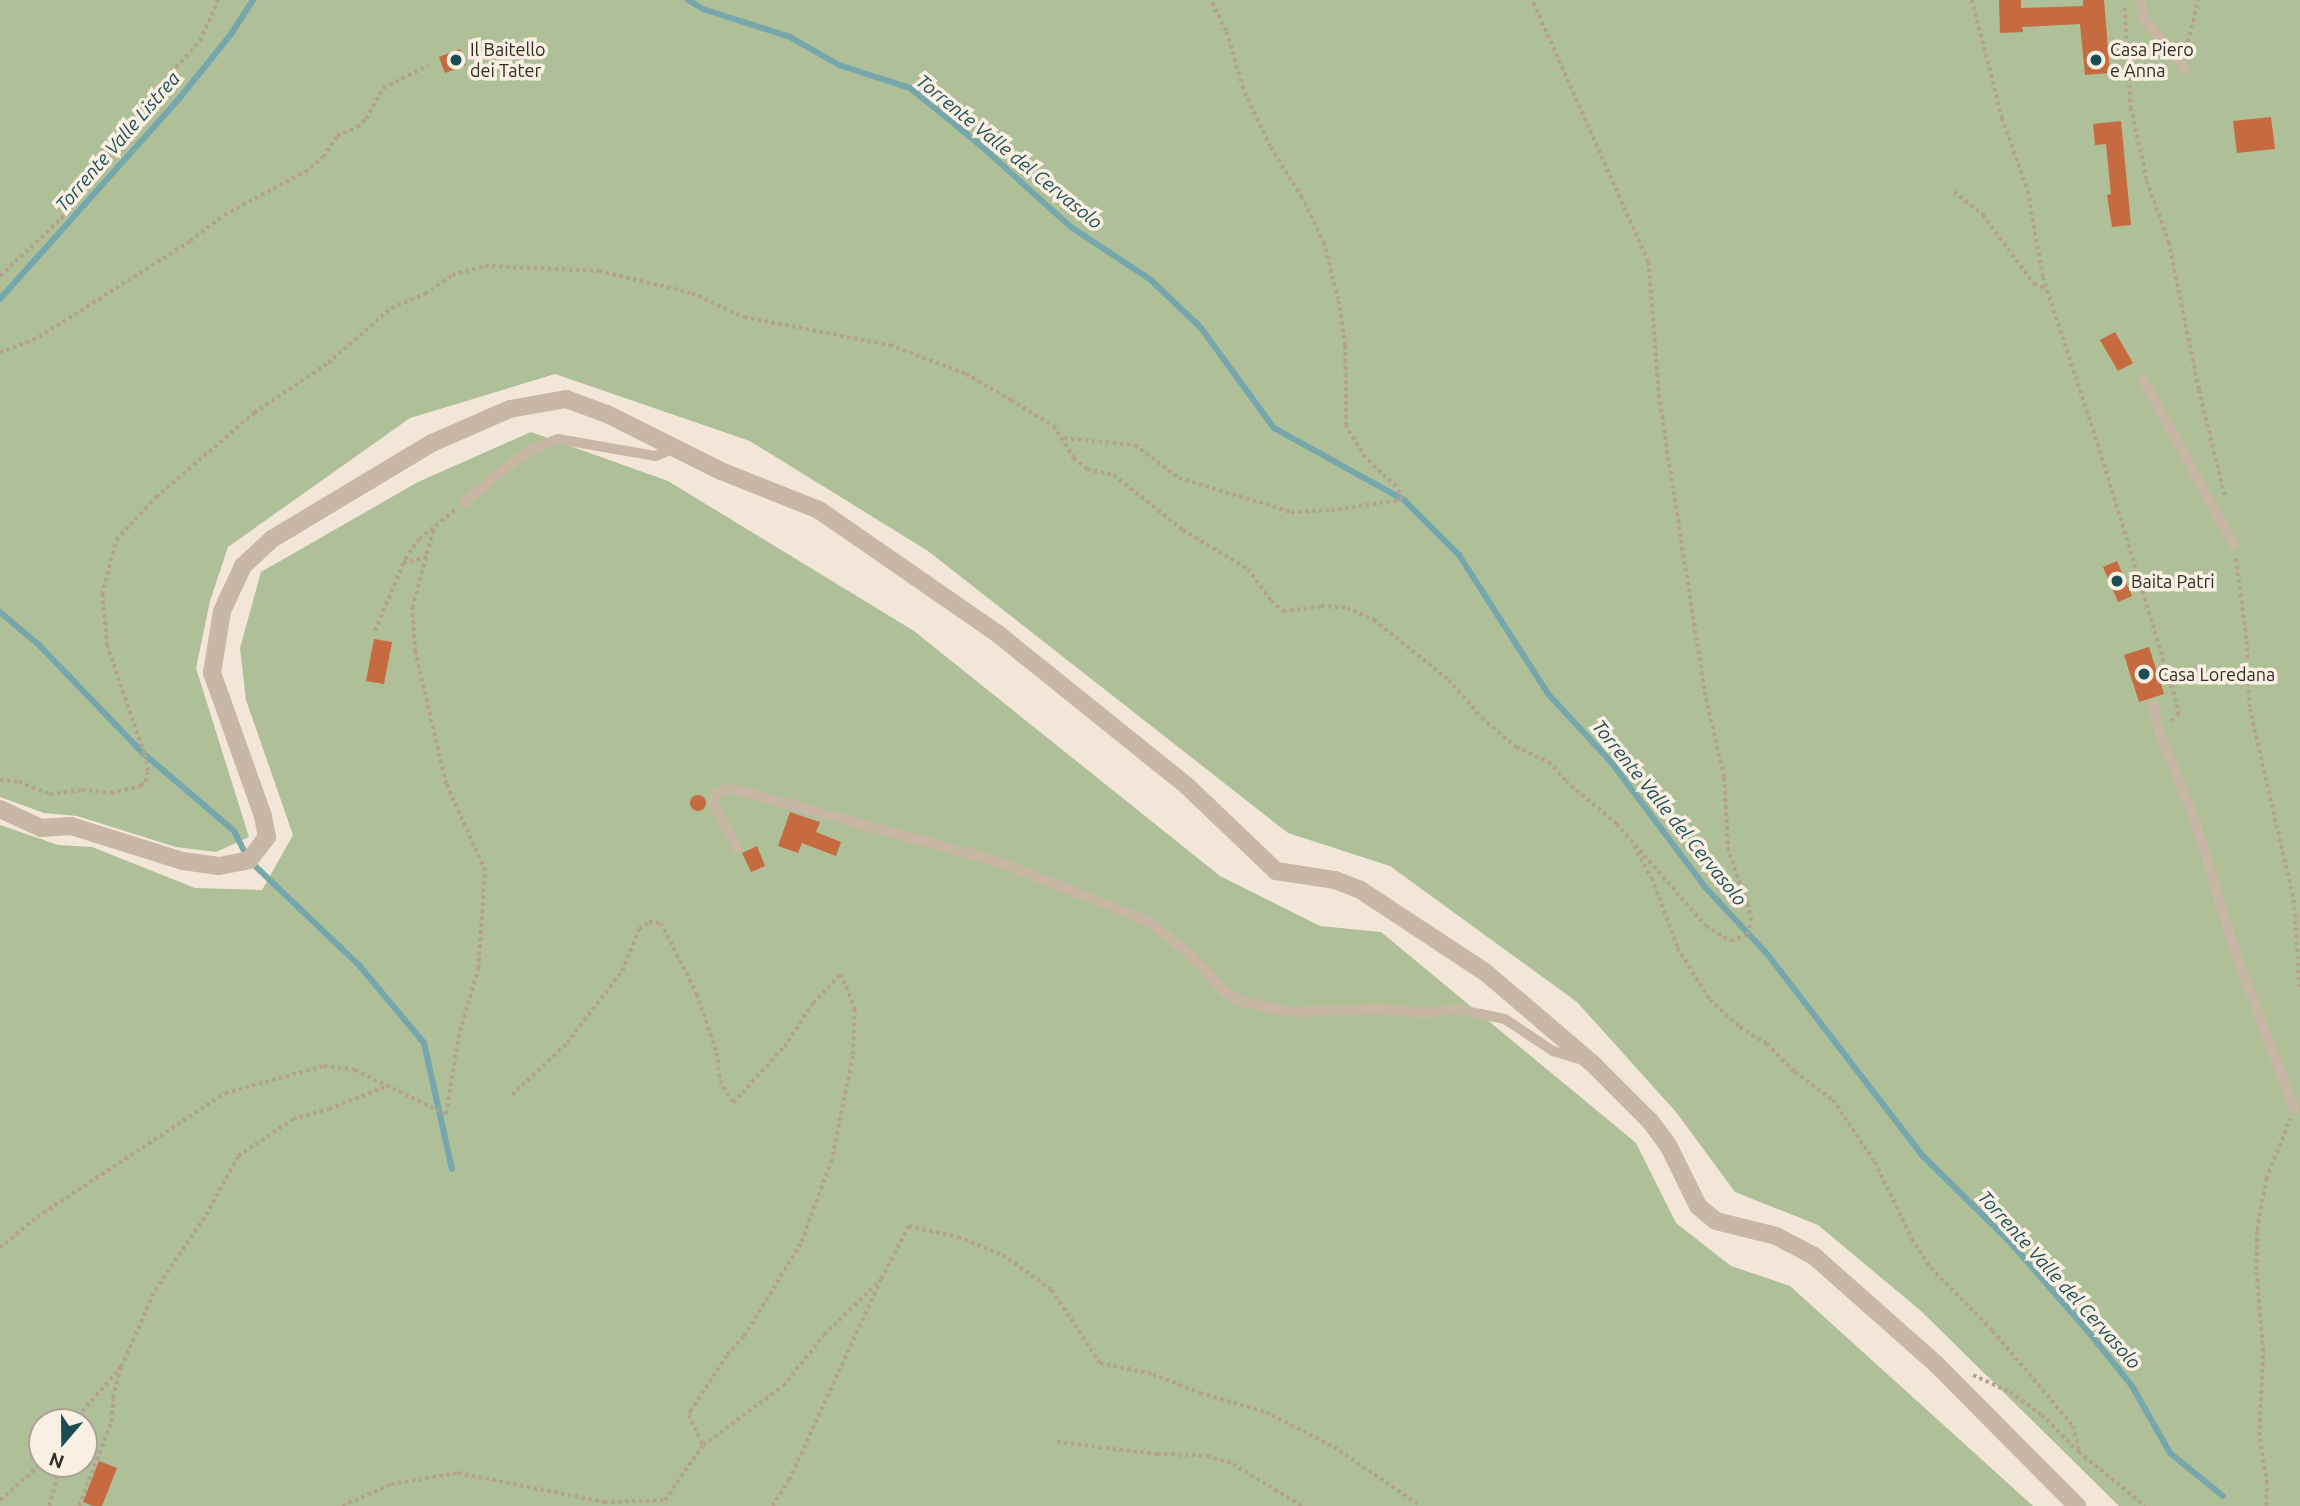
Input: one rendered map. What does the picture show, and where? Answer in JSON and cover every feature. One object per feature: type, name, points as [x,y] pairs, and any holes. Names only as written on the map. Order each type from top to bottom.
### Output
[{"type":"street","points":[[0,809],[41,828],[71,826],[183,860],[219,866],[249,860],[267,837],[263,816],[212,673],[222,611],[243,566],[272,539],[432,443],[510,408],[566,399],[607,414],[721,471],[819,510],[998,634],[1186,785],[1276,871],[1335,880],[1359,889],[1485,972],[1593,1064],[1650,1121],[1668,1145],[1698,1206],[1716,1221],[1776,1236],[1814,1256],[1937,1365],[2077,1506]]},
{"type":"lane","points":[[2140,0],[2143,17],[2185,69]]},
{"type":"lane","points":[[2143,379],[2234,545]]},
{"type":"lane","points":[[465,502],[534,449],[558,439],[655,456],[676,448]]},
{"type":"lane","points":[[2152,704],[2160,734],[2189,803],[2236,954],[2294,1108]]},
{"type":"lane","points":[[737,848],[713,803],[715,794],[729,788],[999,862],[1148,921],[1192,956],[1225,992],[1243,1002],[1291,1012],[1378,1009],[1426,1013],[1455,1009],[1505,1019],[1553,1051],[1593,1064]]},
{"type":"path","points":[[0,276],[68,212],[113,143],[152,93],[200,41],[218,0]]},
{"type":"path","points":[[1210,0],[1226,31],[1243,89],[1270,147],[1302,198],[1324,244],[1345,346],[1346,426],[1365,457],[1396,486],[1402,500],[1331,510],[1291,512],[1179,478],[1135,445],[1064,438],[1074,458],[1087,469],[1114,475],[1183,530],[1248,569],[1271,601],[1283,611],[1347,608],[1374,620],[1449,680],[1482,718],[1516,747],[1549,762],[1630,839],[1706,926],[1731,941],[1747,935],[1751,921],[1728,850],[1724,777],[1705,696],[1661,412],[1648,262],[1532,0]]},
{"type":"path","points":[[1972,0],[1999,105],[2028,191],[2047,289],[2098,444],[2175,698],[2179,714],[2160,734]]},
{"type":"path","points":[[2185,69],[2187,41],[2198,0]]},
{"type":"path","points":[[0,353],[39,337],[190,241],[224,215],[305,172],[323,157],[337,136],[357,127],[366,119],[383,88],[429,65]]},
{"type":"path","points":[[1954,192],[1983,215],[2034,284],[2047,289]]},
{"type":"path","points":[[375,631],[403,563],[419,539],[465,502]]},
{"type":"path","points":[[0,1248],[37,1217],[225,1093],[324,1066],[355,1070],[446,1114],[458,1038],[478,969],[485,871],[446,783],[415,652],[412,608],[434,527]]},
{"type":"path","points":[[403,563],[428,557]]},
{"type":"path","points":[[1630,839],[1652,878],[1678,948],[1710,1000],[1740,1027],[1767,1044],[1795,1072],[1833,1100],[1875,1162],[1912,1239],[1931,1268],[1993,1331],[2073,1426],[2079,1450]]},
{"type":"path","points":[[512,1095],[567,1043],[622,971],[639,929],[649,922],[661,923],[697,994],[717,1053],[720,1081],[733,1102],[784,1047],[813,1003],[841,974],[855,1009],[853,1056],[832,1160],[801,1244],[744,1337],[727,1356],[691,1411],[690,1415],[703,1445]]},
{"type":"path","points":[[79,1506],[111,1422],[113,1398],[121,1367],[155,1290],[206,1215],[238,1156],[293,1119],[329,1109],[387,1086]]},
{"type":"path","points":[[2266,1506],[2267,1484],[2259,1436],[2263,1352],[2256,1270],[2257,1230],[2266,1180],[2294,1108]]},
{"type":"path","points":[[772,1506],[789,1480],[881,1279],[909,1226],[958,1237],[1003,1255],[1052,1290],[1100,1363],[1153,1374],[1200,1393],[1266,1412],[1334,1447],[1421,1506]]},
{"type":"path","points":[[342,1506],[391,1484],[458,1473],[604,1502],[665,1500],[703,1445],[783,1386],[824,1335],[881,1279]]},
{"type":"path","points":[[86,1408],[121,1367]]},
{"type":"path","points":[[1979,1377],[2010,1392],[2042,1415],[2145,1506]]},
{"type":"path","points":[[1057,1441],[1143,1452],[1207,1456],[1233,1464],[1303,1506]]},
{"type":"path","points":[[0,1500],[28,1475]]},
{"type":"path","points":[[49,1506],[56,1478]]},
{"type":"green space","points":[[0,0],[2300,0],[2300,1506],[2119,1506],[1921,1311],[1818,1225],[1735,1192],[1676,1112],[1577,1002],[1390,866],[1288,833],[928,551],[750,441],[555,374],[410,418],[228,547],[210,601],[196,668],[249,837],[216,852],[176,847],[77,816],[44,813],[0,797]]},
{"type":"green space","points":[[531,432],[668,481],[914,631],[1220,876],[1320,926],[1381,932],[1636,1143],[1676,1223],[1731,1266],[1790,1286],[2033,1506],[0,1506],[0,825],[58,845],[92,847],[195,888],[262,890],[293,835],[246,700],[240,648],[261,572],[418,482]]},
{"type":"building","points":[[1999,0],[2021,0],[2021,8],[2083,6],[2083,0],[2104,0],[2110,73],[2085,75],[2080,24],[2022,27],[2023,32],[2000,33]]},
{"type":"building","name":"Il Baitello dei Tater","points":[[460,49],[466,65],[445,73],[439,57]]},
{"type":"building","points":[[2271,117],[2275,149],[2237,153],[2233,121]]},
{"type":"building","points":[[2121,121],[2131,225],[2112,227],[2107,195],[2111,194],[2106,144],[2095,145],[2093,124]]},
{"type":"building","points":[[2115,332],[2133,363],[2118,371],[2100,340]]},
{"type":"building","name":"Baita Patri","points":[[2117,561],[2132,596],[2118,602],[2103,567]]},
{"type":"building","points":[[374,639],[392,642],[384,684],[366,681]]},
{"type":"building","name":"Casa Loredana","points":[[2149,647],[2164,694],[2139,702],[2124,655]]},
{"type":"building","points":[[695,795],[701,795],[706,803],[704,809],[695,811],[690,806],[690,800]]},
{"type":"building","points":[[790,812],[820,822],[816,832],[841,842],[836,856],[802,843],[798,853],[778,846]]},
{"type":"building","points":[[757,846],[765,866],[751,872],[742,853]]},
{"type":"building","points":[[99,1461],[117,1468],[102,1506],[93,1506],[83,1502],[92,1478],[98,1478]]},
{"type":"waterway","name":"Torrente Valle Listrea","points":[[0,299],[178,100],[231,34],[253,0]]},
{"type":"waterway","name":"Torrente Valle del Cervasolo","points":[[688,0],[703,9],[790,37],[839,65],[910,88],[979,144],[1071,227],[1151,280],[1201,328],[1274,428],[1404,500],[1459,555],[1549,695],[1611,762],[1706,888],[1768,955],[1922,1155],[2011,1243],[2091,1335],[2132,1386],[2170,1453],[2223,1496]]},
{"type":"waterway","points":[[0,612],[39,645],[144,754],[234,831],[249,860],[358,964],[424,1043],[452,1169]]},
{"type":"place","name":"Il Baitello dei Tater","points":[[456,60]]},
{"type":"place","name":"Casa Piero e Anna","points":[[2096,60]]},
{"type":"place","name":"Baita Patri","points":[[2117,581]]},
{"type":"place","name":"Casa Loredana","points":[[2144,674]]}]
